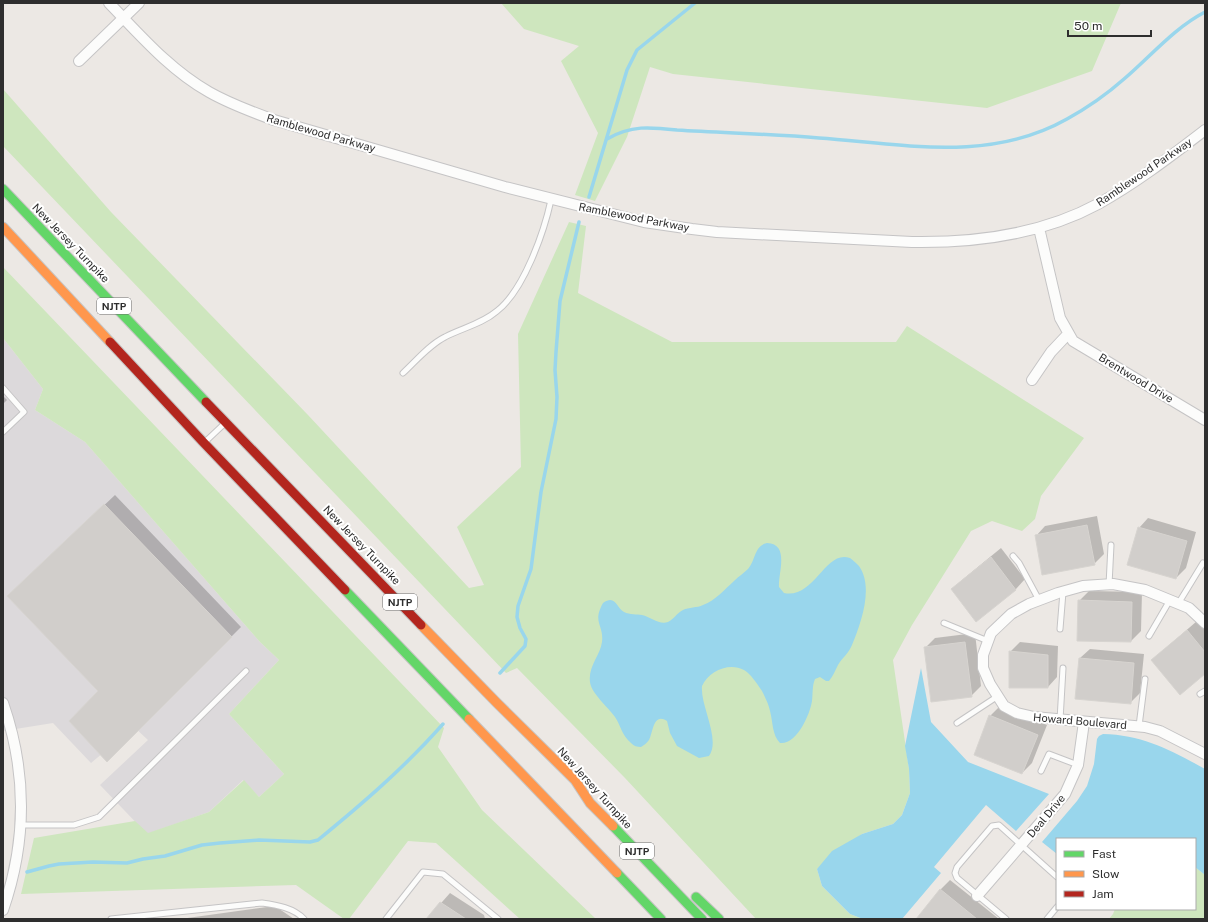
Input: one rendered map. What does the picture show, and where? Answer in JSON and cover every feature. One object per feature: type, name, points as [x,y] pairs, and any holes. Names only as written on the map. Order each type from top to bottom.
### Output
[{"type":"highway","name":"New Jersey Turnpike","points":[[3,189],[173,368],[227,422],[497,703],[576,780],[590,803],[702,919]]},
{"type":"highway","name":"NJTP","points":[[3,227],[204,444],[661,919]]},
{"type":"highway","points":[[576,780],[594,794],[648,849]]},
{"type":"highway","points":[[615,872],[652,919]]},
{"type":"highway","points":[[688,888],[719,919]]},
{"type":"street","name":"Ramblewood Parkway","points":[[109,3],[170,64],[189,79],[230,103],[274,120],[551,200],[644,222],[692,229],[736,233],[936,242],[1007,236],[1039,228],[1097,205],[1157,166],[1205,130]]},
{"type":"street","points":[[79,61],[139,3]]},
{"type":"street","points":[[1032,380],[1051,352],[1068,334],[1060,318],[1039,228]]},
{"type":"street","name":"Brentwood Drive","points":[[1068,334],[1073,341],[1080,346],[1205,420]]},
{"type":"street","name":"Howard Boulevard","points":[[1205,623],[1190,608],[1145,590],[1109,585],[1083,586],[1063,591],[1039,600],[1010,614],[991,633],[983,655],[983,668],[1004,706],[1018,713],[1034,718],[1139,726],[1160,731],[1205,754]]},
{"type":"street","points":[[3,703],[18,758],[22,803],[21,825],[14,868],[3,910]]},
{"type":"street","name":"Deal Drive","points":[[977,896],[1065,794],[1078,765],[1084,722]]},
{"type":"lane","points":[[403,372],[444,338],[484,320],[497,312],[507,303],[531,260],[547,220],[551,200]]},
{"type":"lane","points":[[3,388],[24,412],[3,432]]},
{"type":"lane","points":[[204,444],[227,422]]},
{"type":"lane","points":[[1109,585],[1111,545]]},
{"type":"lane","points":[[1013,556],[1019,563],[1039,600]]},
{"type":"lane","points":[[1149,636],[1203,563]]},
{"type":"lane","points":[[1060,629],[1063,591]]},
{"type":"lane","points":[[944,624],[988,641]]},
{"type":"lane","points":[[1060,720],[1063,668]]},
{"type":"lane","points":[[21,825],[74,825],[99,818],[246,670]]},
{"type":"lane","points":[[1139,726],[1145,679]]},
{"type":"lane","points":[[957,723],[998,696]]},
{"type":"lane","points":[[1041,771],[1048,754],[1078,765]]},
{"type":"lane","points":[[1006,919],[957,878],[955,873],[957,867],[992,826],[999,825],[1056,876]]},
{"type":"lane","points":[[386,919],[423,872],[443,874],[497,918]]},
{"type":"lane","points":[[111,919],[262,903],[276,905],[298,913],[304,919]]},
{"type":"lane","points":[[1047,919],[1056,908]]},
{"type":"shaded area","points":[[3,338],[43,389],[35,410],[85,442],[260,642],[279,660],[229,714],[284,774],[259,797],[243,780],[209,812],[147,834],[100,785],[148,740],[134,727],[91,763],[53,723],[3,731]]},
{"type":"green space","points":[[501,3],[1121,3],[1092,71],[987,108],[673,74],[650,67],[627,137],[595,201],[575,195],[598,133],[561,61],[579,46],[524,29]]},
{"type":"green space","points":[[3,89],[111,212],[308,415],[469,588],[484,585],[457,527],[521,467],[518,334],[569,222],[586,226],[578,293],[672,342],[896,342],[907,326],[1084,438],[1041,496],[1035,519],[1022,531],[992,521],[971,531],[912,625],[893,660],[909,769],[910,793],[902,815],[893,824],[862,834],[817,869],[822,886],[850,914],[863,919],[756,919],[625,778],[517,668],[506,673],[3,146]]},
{"type":"green space","points":[[3,267],[444,728],[438,747],[482,810],[596,919],[520,919],[436,843],[408,841],[349,919],[344,919],[296,885],[21,894],[34,838],[135,821],[148,833],[209,812],[244,780],[259,797],[284,774],[229,714],[279,660],[260,642],[85,442],[35,410],[43,389],[3,338]]},
{"type":"green space","points":[[1196,868],[1205,875],[1205,919],[1109,919],[1115,910],[1196,910]]},
{"type":"water","points":[[767,543],[778,548],[781,554],[779,587],[784,593],[795,593],[804,589],[826,567],[841,557],[850,558],[859,566],[866,584],[866,594],[862,616],[852,645],[829,681],[826,681],[820,677],[815,679],[811,707],[802,728],[792,739],[780,743],[775,736],[768,704],[762,691],[756,682],[744,670],[732,667],[720,669],[714,672],[702,686],[702,694],[713,741],[709,756],[699,758],[677,746],[670,733],[667,721],[662,719],[659,719],[654,724],[649,740],[646,743],[641,747],[633,745],[625,736],[615,717],[593,691],[590,682],[592,666],[602,642],[598,615],[603,603],[611,600],[626,613],[642,615],[658,622],[668,622],[683,610],[701,606],[716,598],[748,569],[753,562],[757,550]]},
{"type":"water","points":[[921,668],[931,722],[968,762],[1049,794],[1016,831],[986,805],[934,867],[941,873],[902,919],[863,919],[850,914],[822,886],[817,869],[832,851],[862,834],[893,824],[902,815],[910,793],[909,769],[905,746]]},
{"type":"water","points":[[1103,734],[1117,735],[1144,741],[1168,750],[1205,769],[1205,875],[1196,868],[1196,838],[1056,838],[1056,853],[1042,842],[1077,801],[1087,786],[1094,764],[1097,739]]},
{"type":"building","points":[[104,504],[232,637],[107,762],[69,721],[98,691],[7,596]]},
{"type":"building","points":[[1087,525],[1095,565],[1042,575],[1035,535]]},
{"type":"building","points":[[1138,527],[1187,541],[1176,579],[1127,565]]},
{"type":"building","points":[[991,557],[1016,590],[976,622],[951,589]]},
{"type":"building","points":[[1078,600],[1132,602],[1131,642],[1077,641]]},
{"type":"building","points":[[1187,630],[1205,652],[1205,674],[1180,695],[1151,660]]},
{"type":"building","points":[[965,642],[972,697],[931,702],[924,647]]},
{"type":"building","points":[[1009,651],[1048,655],[1048,688],[1009,688]]},
{"type":"building","points":[[1079,658],[1134,663],[1131,704],[1075,699]]},
{"type":"building","points":[[989,715],[1038,735],[1022,774],[974,755]]},
{"type":"building","points":[[940,889],[977,919],[916,919]]},
{"type":"building","points":[[440,902],[466,919],[426,919]]},
{"type":"waterway","points":[[589,197],[627,70],[637,50],[695,3]]},
{"type":"waterway","points":[[607,139],[624,131],[649,128],[801,137],[914,146],[976,146],[1007,141],[1037,133],[1067,119],[1089,105],[1117,85],[1173,34],[1205,12]]},
{"type":"waterway","points":[[500,673],[525,646],[526,639],[520,628],[517,617],[518,606],[531,569],[541,492],[556,419],[557,397],[555,370],[560,301],[579,222]]},
{"type":"waterway","points":[[27,872],[59,864],[93,862],[127,863],[165,856],[202,845],[220,843],[259,840],[310,842],[318,840],[383,785],[429,740],[443,724]]},
{"type":"traffic: fast","points":[[3,189],[206,402]]},
{"type":"traffic: fast","points":[[345,590],[469,719]]},
{"type":"traffic: fast","points":[[613,826],[702,919]]},
{"type":"traffic: fast","points":[[617,873],[661,919]]},
{"type":"traffic: fast","points":[[696,897],[719,919]]},
{"type":"traffic: slow","points":[[3,227],[110,342]]},
{"type":"traffic: slow","points":[[421,625],[575,780],[590,803],[613,826]]},
{"type":"traffic: slow","points":[[469,719],[617,873]]},
{"type":"traffic: jam","points":[[110,342],[204,443],[345,590]]},
{"type":"traffic: jam","points":[[206,402],[421,625]]}]
